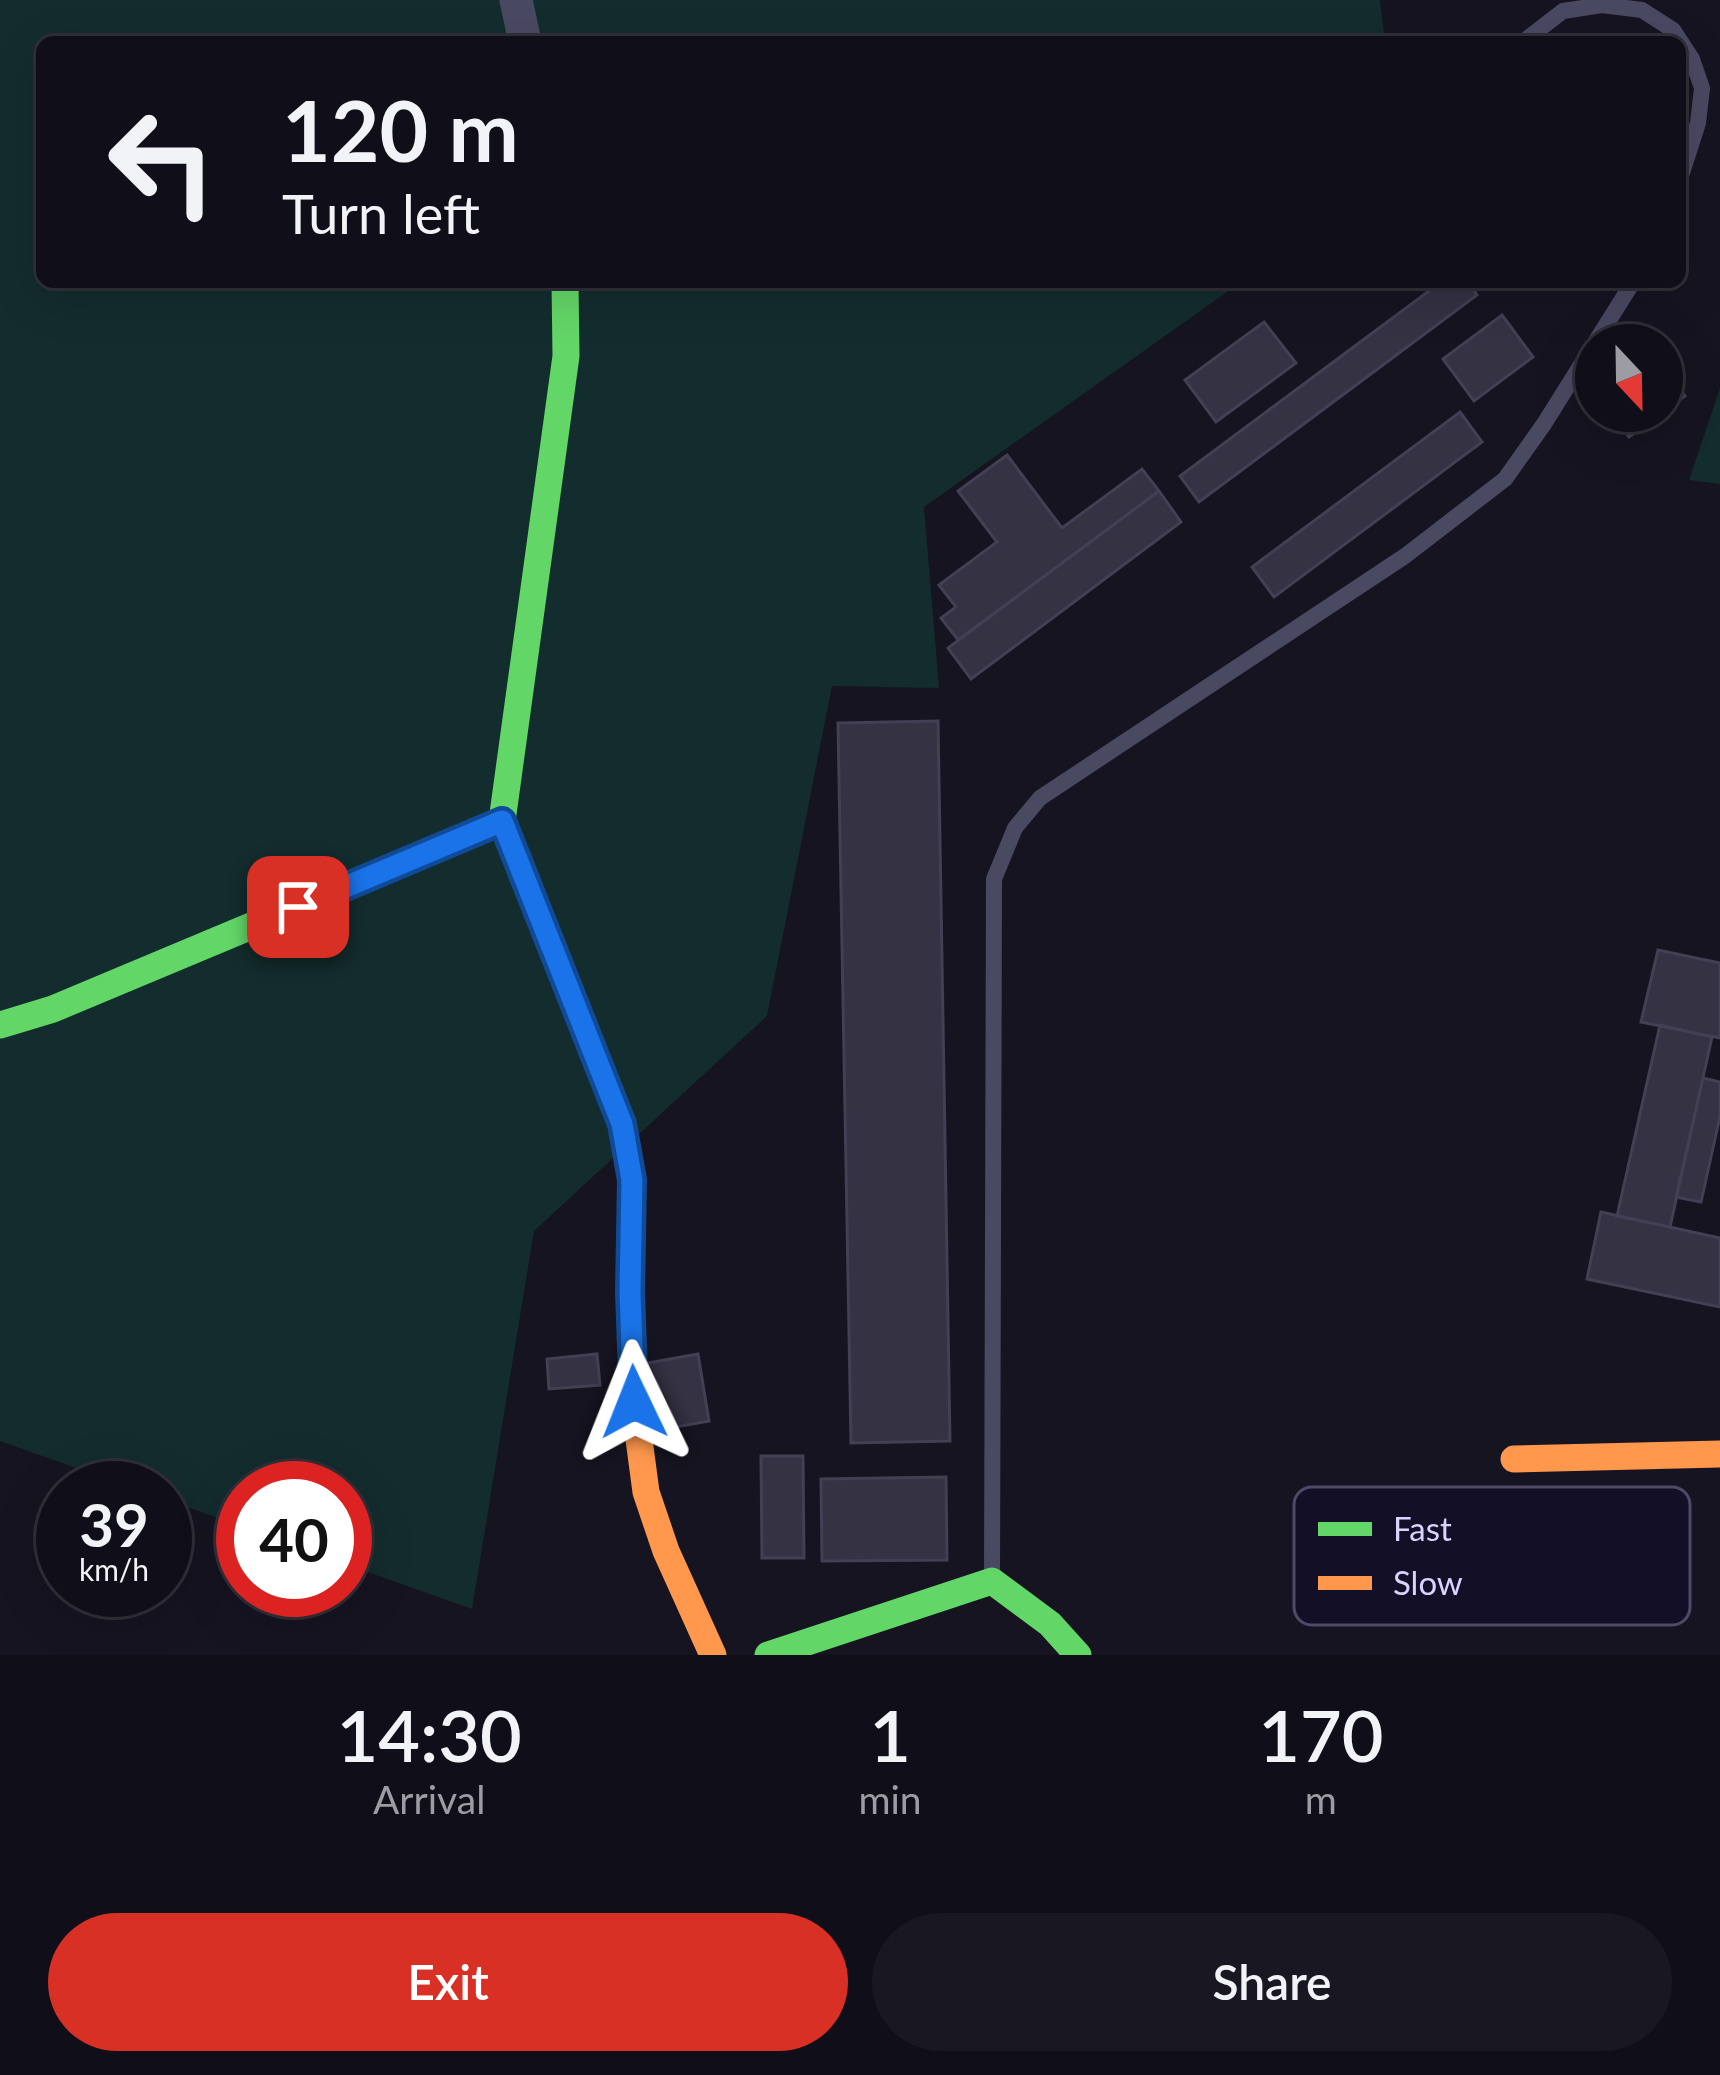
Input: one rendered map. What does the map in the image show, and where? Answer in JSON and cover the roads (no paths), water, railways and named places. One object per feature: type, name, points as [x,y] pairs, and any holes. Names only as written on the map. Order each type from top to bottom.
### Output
[{"type":"street","points":[[516,0],[524,36]]},
{"type":"street","points":[[565,288],[566,356],[502,821],[622,1124],[632,1180],[634,1402],[646,1492],[666,1551],[713,1655]]},
{"type":"street","points":[[0,1024],[53,1009],[502,821]]},
{"type":"street","points":[[1514,1459],[1720,1454]]},
{"type":"street","points":[[768,1655],[992,1581],[1047,1621],[1078,1655]]},
{"type":"lane","points":[[1531,36],[1563,11],[1602,5],[1642,10],[1677,36]]},
{"type":"lane","points":[[1686,50],[1702,88],[1698,123],[1686,160]]},
{"type":"lane","points":[[992,1581],[994,879],[1015,828],[1040,798],[1405,556],[1505,479],[1629,288]]}]
